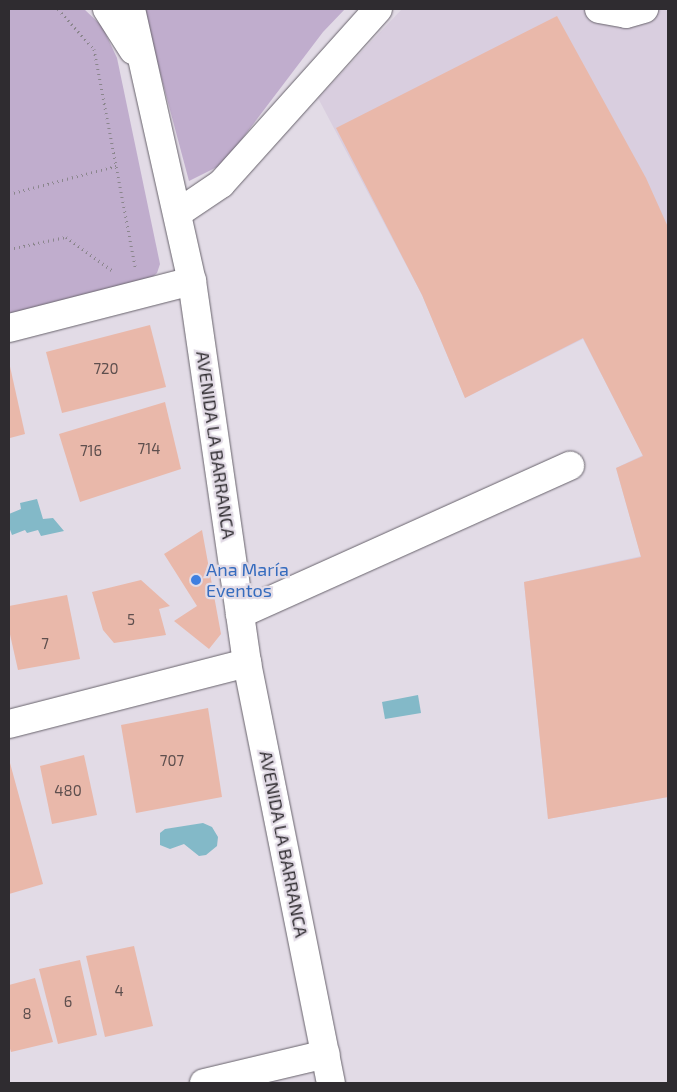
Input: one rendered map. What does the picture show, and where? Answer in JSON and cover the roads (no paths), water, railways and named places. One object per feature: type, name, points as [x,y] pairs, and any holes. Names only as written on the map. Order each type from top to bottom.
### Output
[{"type":"street","name":"AVENIDA LA BARRANCA","points":[[107,9],[147,72]]},
{"type":"street","name":"AVENIDA LA BARRANCA","points":[[130,9],[147,72],[192,281],[247,663],[331,1083]]},
{"type":"street","points":[[178,213],[221,184],[378,9]]},
{"type":"street","points":[[599,9],[626,14],[644,9]]},
{"type":"street","points":[[9,328],[192,281]]},
{"type":"street","points":[[240,614],[570,466]]},
{"type":"street","points":[[9,724],[247,663]]},
{"type":"street","points":[[204,1083],[326,1054]]},
{"type":"water","points":[[37,499],[43,519],[53,518],[64,531],[41,536],[38,530],[27,533],[25,530],[12,535],[9,527],[9,514],[21,509],[20,503]]},
{"type":"water","points":[[418,695],[421,713],[385,719],[382,702]]},
{"type":"water","points":[[203,823],[212,827],[218,837],[217,846],[206,855],[199,856],[184,844],[170,849],[160,845],[160,833],[165,829]]},
{"type":"place","name":"Ana María Eventos","points":[[196,580]]}]
